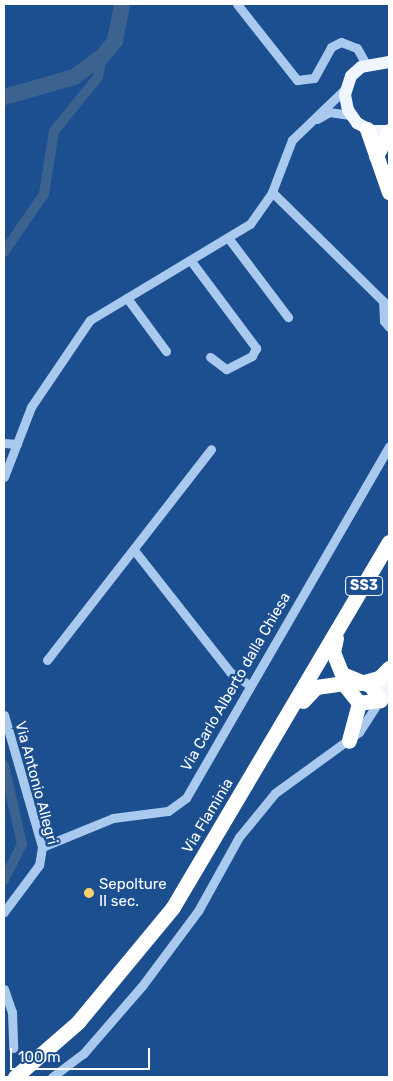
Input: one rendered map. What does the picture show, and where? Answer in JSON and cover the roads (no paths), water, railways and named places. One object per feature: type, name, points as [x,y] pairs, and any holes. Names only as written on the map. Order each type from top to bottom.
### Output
[{"type":"highway","points":[[367,129],[389,192]]},
{"type":"highway","points":[[376,156],[389,131]]},
{"type":"highway","name":"Via Flaminia","points":[[15,1077],[78,1022],[173,907],[389,542]]},
{"type":"highway","points":[[338,629],[333,652],[342,674],[371,686],[380,700],[359,703]]},
{"type":"highway","points":[[361,683],[379,678],[389,668]]},
{"type":"highway","points":[[288,715],[316,687],[328,682],[343,683],[359,703]]},
{"type":"highway","points":[[349,741],[359,703]]},
{"type":"main road","points":[[389,62],[366,64],[346,88],[350,115],[367,129],[389,131]]},
{"type":"main road","points":[[380,700],[389,682]]},
{"type":"street","points":[[237,4],[297,80],[314,78],[331,47],[340,42],[357,48],[366,64]]},
{"type":"street","points":[[4,477],[31,407],[90,320],[229,239],[263,207],[272,192],[292,140],[346,88]]},
{"type":"street","points":[[292,140],[329,112],[350,115]]},
{"type":"street","points":[[272,192],[383,301],[387,324]]},
{"type":"street","points":[[229,239],[288,317]]},
{"type":"street","points":[[191,261],[256,348],[252,356],[226,369],[210,357]]},
{"type":"street","points":[[127,298],[166,351]]},
{"type":"street","points":[[4,443],[17,444]]},
{"type":"street","name":"Via Carlo Alberto dalla Chiesa","points":[[42,848],[113,818],[162,813],[180,805],[389,446]]},
{"type":"street","points":[[47,660],[212,449]]},
{"type":"street","points":[[134,550],[230,672],[249,685]]},
{"type":"street","points":[[56,1076],[82,1054],[142,986],[198,911],[239,837],[275,793],[349,741],[380,700]]},
{"type":"street","name":"Via Antonio Allegri","points":[[4,716],[42,848],[39,865],[4,912]]},
{"type":"street","points":[[4,989],[12,1012],[13,1048]]},
{"type":"waterway","points":[[4,97],[74,77],[102,57],[115,41],[122,4]]},
{"type":"waterway","points":[[4,252],[44,194],[54,131],[98,77],[102,57]]},
{"type":"waterway","points":[[4,765],[22,844],[4,880]]},
{"type":"place","name":"Sepolture II sec.","points":[[89,893]]}]
